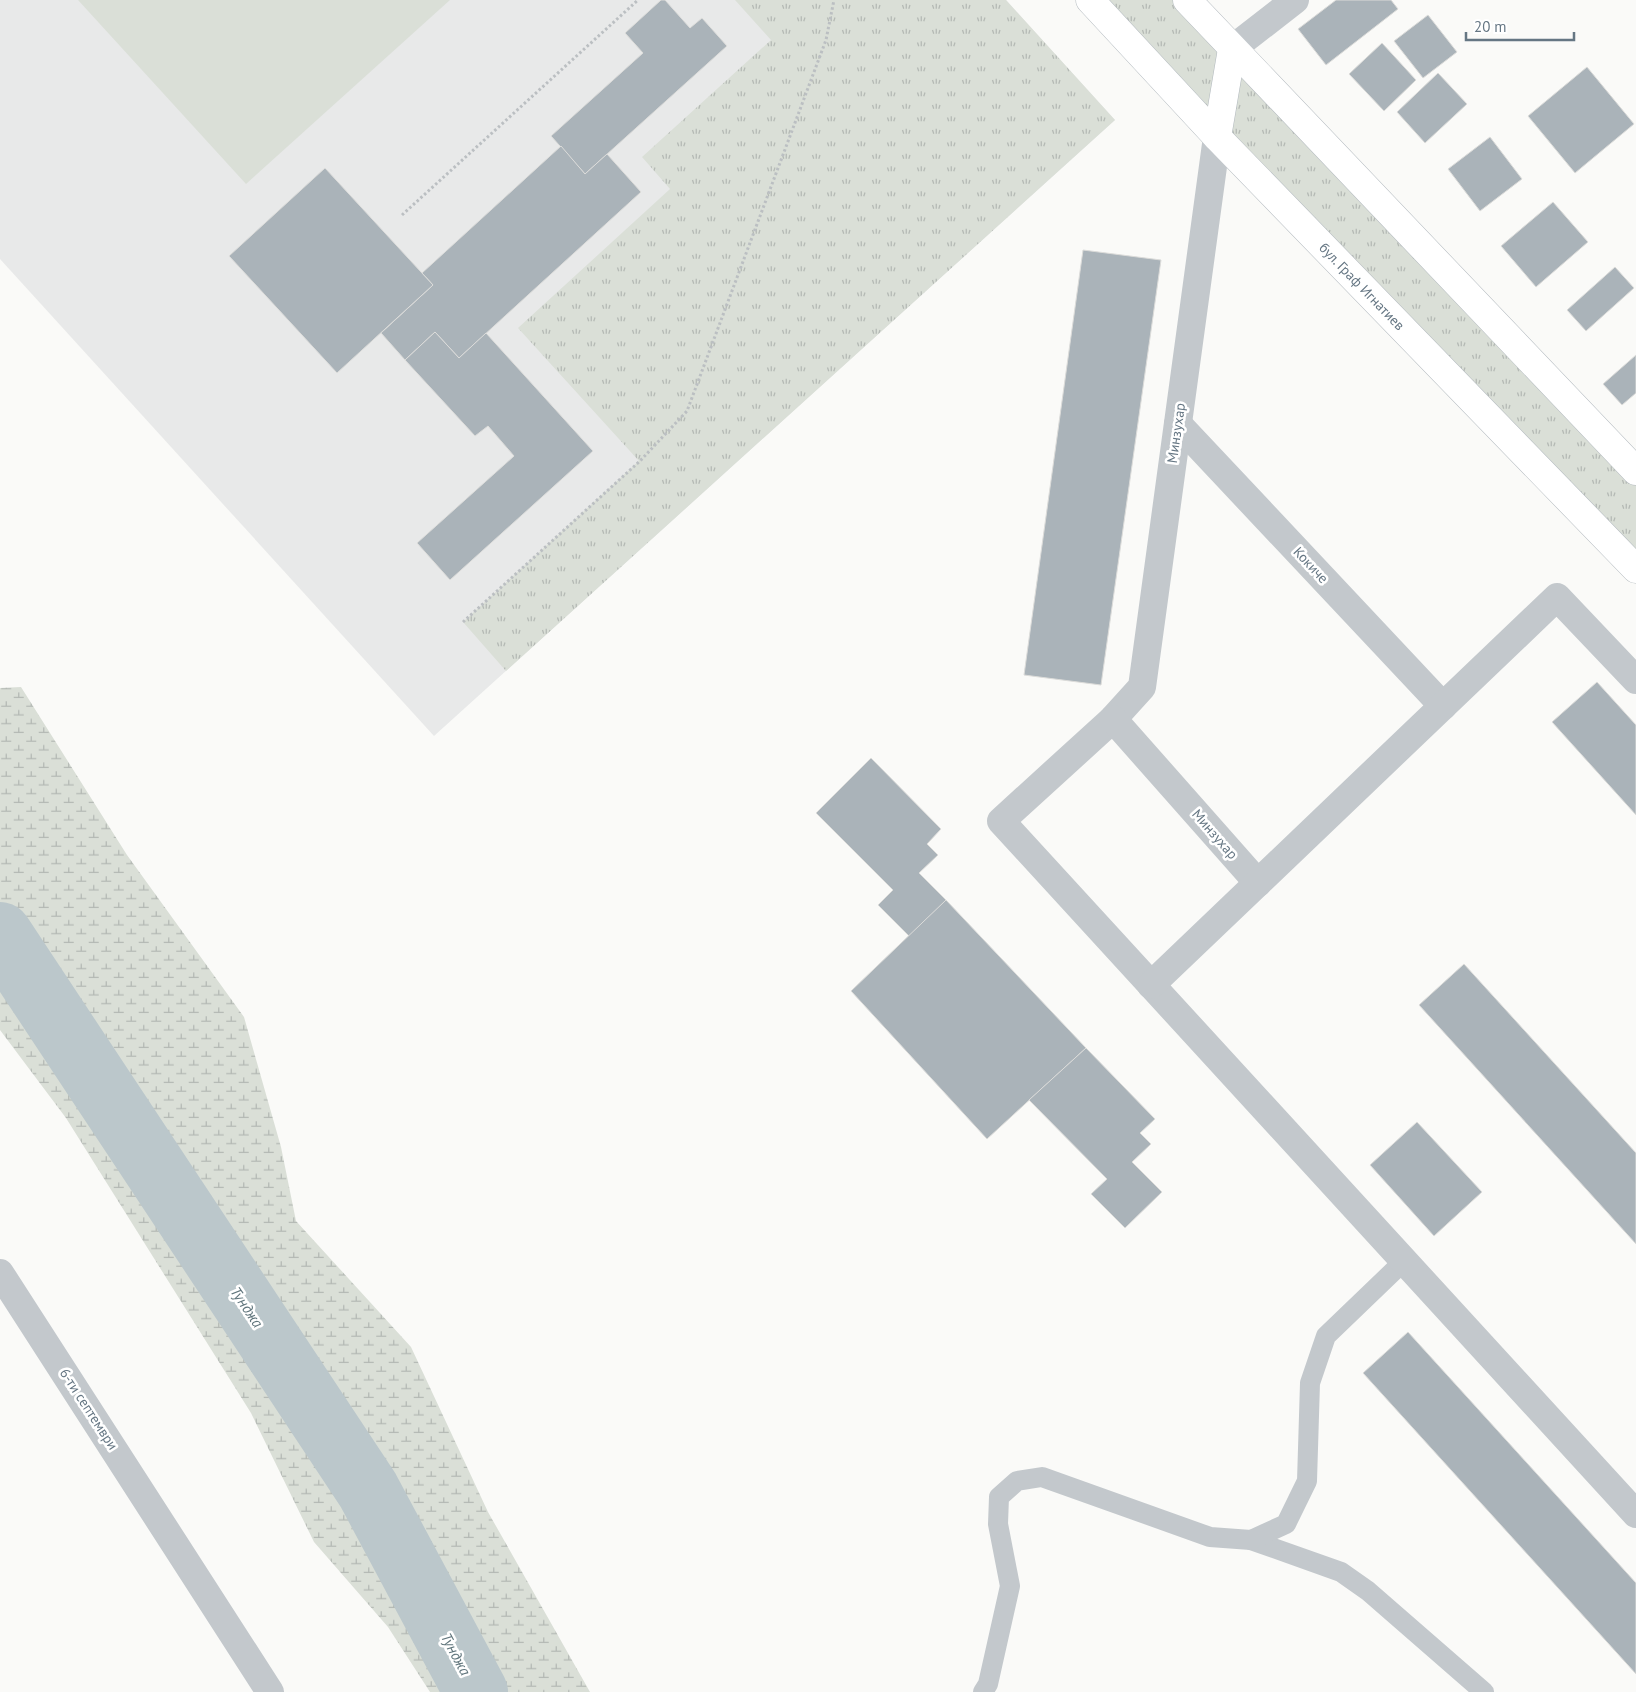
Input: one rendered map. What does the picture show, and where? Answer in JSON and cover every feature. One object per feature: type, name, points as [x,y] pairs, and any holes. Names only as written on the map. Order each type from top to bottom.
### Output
[{"type":"main road","name":"бул. Граф Игнатиев","points":[[1090,0],[1217,137],[1636,569]]},
{"type":"main road","points":[[1187,0],[1636,471]]},
{"type":"main road","points":[[1217,137],[1232,49]]},
{"type":"street","points":[[1232,49],[1295,0]]},
{"type":"street","name":"Минзухар","points":[[1151,985],[1001,821],[1113,719],[1142,687],[1217,137]]},
{"type":"street","name":"Кокиче","points":[[1178,424],[1443,706]]},
{"type":"street","points":[[1636,680],[1557,597],[1151,985],[1636,1514]]},
{"type":"street","name":"Минзухар","points":[[1113,719],[1258,883]]},
{"type":"street","name":"6-ти септември","points":[[0,1273],[270,1692]]},
{"type":"lane","points":[[1251,1540],[1286,1524],[1307,1481],[1310,1382],[1326,1336],[1404,1261]]},
{"type":"lane","points":[[983,1692],[988,1684],[1010,1586],[998,1524],[998,1497],[1017,1482],[1042,1477],[1210,1537],[1251,1540],[1341,1572],[1368,1591],[1484,1692]]},
{"type":"path","points":[[402,215],[638,0]]},
{"type":"path","points":[[462,622],[640,461],[687,411],[826,40],[834,0]]},
{"type":"shaded area","points":[[0,0],[1006,0],[1115,120],[434,736],[0,259]]},
{"type":"green space","points":[[78,0],[450,0],[246,184]]},
{"type":"green space","points":[[735,0],[1006,0],[1115,120],[506,671],[463,622],[639,461],[518,328],[670,189],[642,157],[771,40]]},
{"type":"green space","points":[[1090,0],[1187,0],[1636,471],[1636,569]]},
{"type":"green space","points":[[21,687],[127,855],[244,1017],[281,1147],[296,1221],[411,1347],[488,1512],[590,1692],[430,1692],[388,1627],[314,1542],[251,1413],[66,1118],[0,1030],[0,688]]},
{"type":"building","points":[[661,0],[665,0],[690,28],[702,18],[727,46],[585,174],[551,136],[643,53],[625,33]]},
{"type":"building","points":[[1336,0],[1391,0],[1398,9],[1326,65],[1298,29]]},
{"type":"building","points":[[1428,15],[1457,52],[1423,78],[1394,41]]},
{"type":"building","points":[[1382,43],[1416,80],[1384,111],[1349,74]]},
{"type":"building","points":[[1587,67],[1634,124],[1575,173],[1528,116]]},
{"type":"building","points":[[1438,73],[1467,104],[1425,143],[1397,112]]},
{"type":"building","points":[[1490,137],[1522,179],[1480,211],[1448,169]]},
{"type":"building","points":[[561,146],[585,174],[607,154],[641,192],[459,358],[435,332],[405,360],[381,333],[433,285],[422,273]]},
{"type":"building","points":[[325,168],[433,285],[337,373],[229,256]]},
{"type":"building","points":[[1553,202],[1588,242],[1536,287],[1501,246]]},
{"type":"building","points":[[1083,250],[1161,260],[1101,685],[1024,675]]},
{"type":"building","points":[[1615,267],[1634,288],[1586,331],[1567,310]]},
{"type":"building","points":[[435,332],[459,358],[486,333],[593,451],[450,580],[417,543],[514,456],[488,426],[475,436],[405,360]]},
{"type":"building","points":[[1636,355],[1636,393],[1622,405],[1603,384]]},
{"type":"building","points":[[1597,682],[1636,725],[1636,815],[1552,722]]},
{"type":"building","points":[[871,758],[941,829],[927,844],[938,855],[919,873],[946,900],[910,937],[878,905],[893,890],[816,813]]},
{"type":"building","points":[[946,900],[1086,1048],[987,1139],[851,991]]},
{"type":"building","points":[[1464,964],[1636,1153],[1636,1244],[1419,1005]]},
{"type":"building","points":[[1086,1048],[1155,1119],[1140,1133],[1151,1144],[1132,1162],[1162,1192],[1125,1228],[1091,1194],[1107,1179],[1029,1100]]},
{"type":"building","points":[[1417,1122],[1482,1192],[1434,1236],[1370,1165]]},
{"type":"building","points":[[1408,1332],[1636,1583],[1636,1674],[1363,1373]]},
{"type":"waterway","name":"Тунджа","points":[[0,934],[368,1490],[476,1692]]}]
